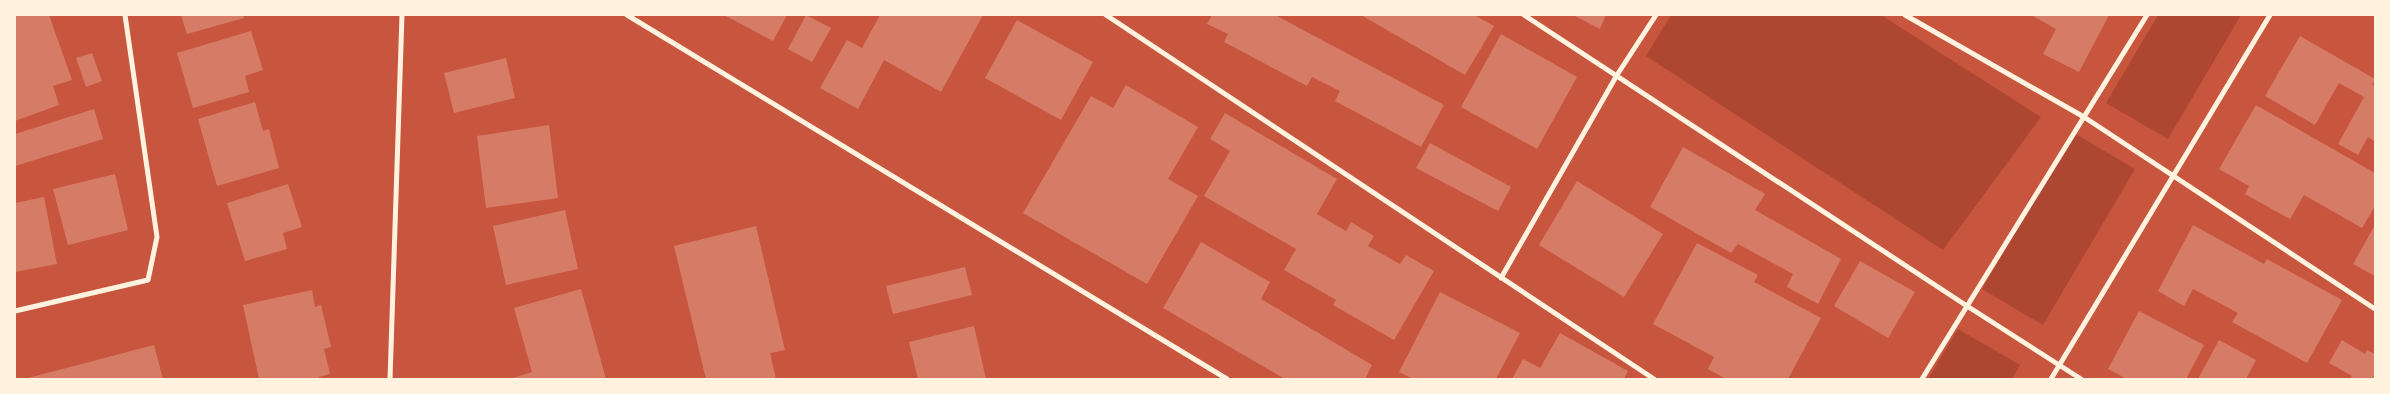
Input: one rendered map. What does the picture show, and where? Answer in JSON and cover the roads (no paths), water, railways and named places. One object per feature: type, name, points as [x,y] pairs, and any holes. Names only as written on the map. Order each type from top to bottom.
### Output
[{"type":"street","points":[[15,311],[148,280],[157,237],[125,15]]},
{"type":"street","points":[[390,379],[402,15]]},
{"type":"street","points":[[627,15],[1228,379]]},
{"type":"street","points":[[1106,15],[1654,379]]},
{"type":"street","points":[[1524,15],[2081,379]]},
{"type":"street","points":[[1501,278],[1617,75],[1656,15]]},
{"type":"street","points":[[1905,15],[2084,117],[2375,309]]},
{"type":"street","points":[[1922,379],[2147,15]]},
{"type":"street","points":[[2051,379],[2270,15]]}]
